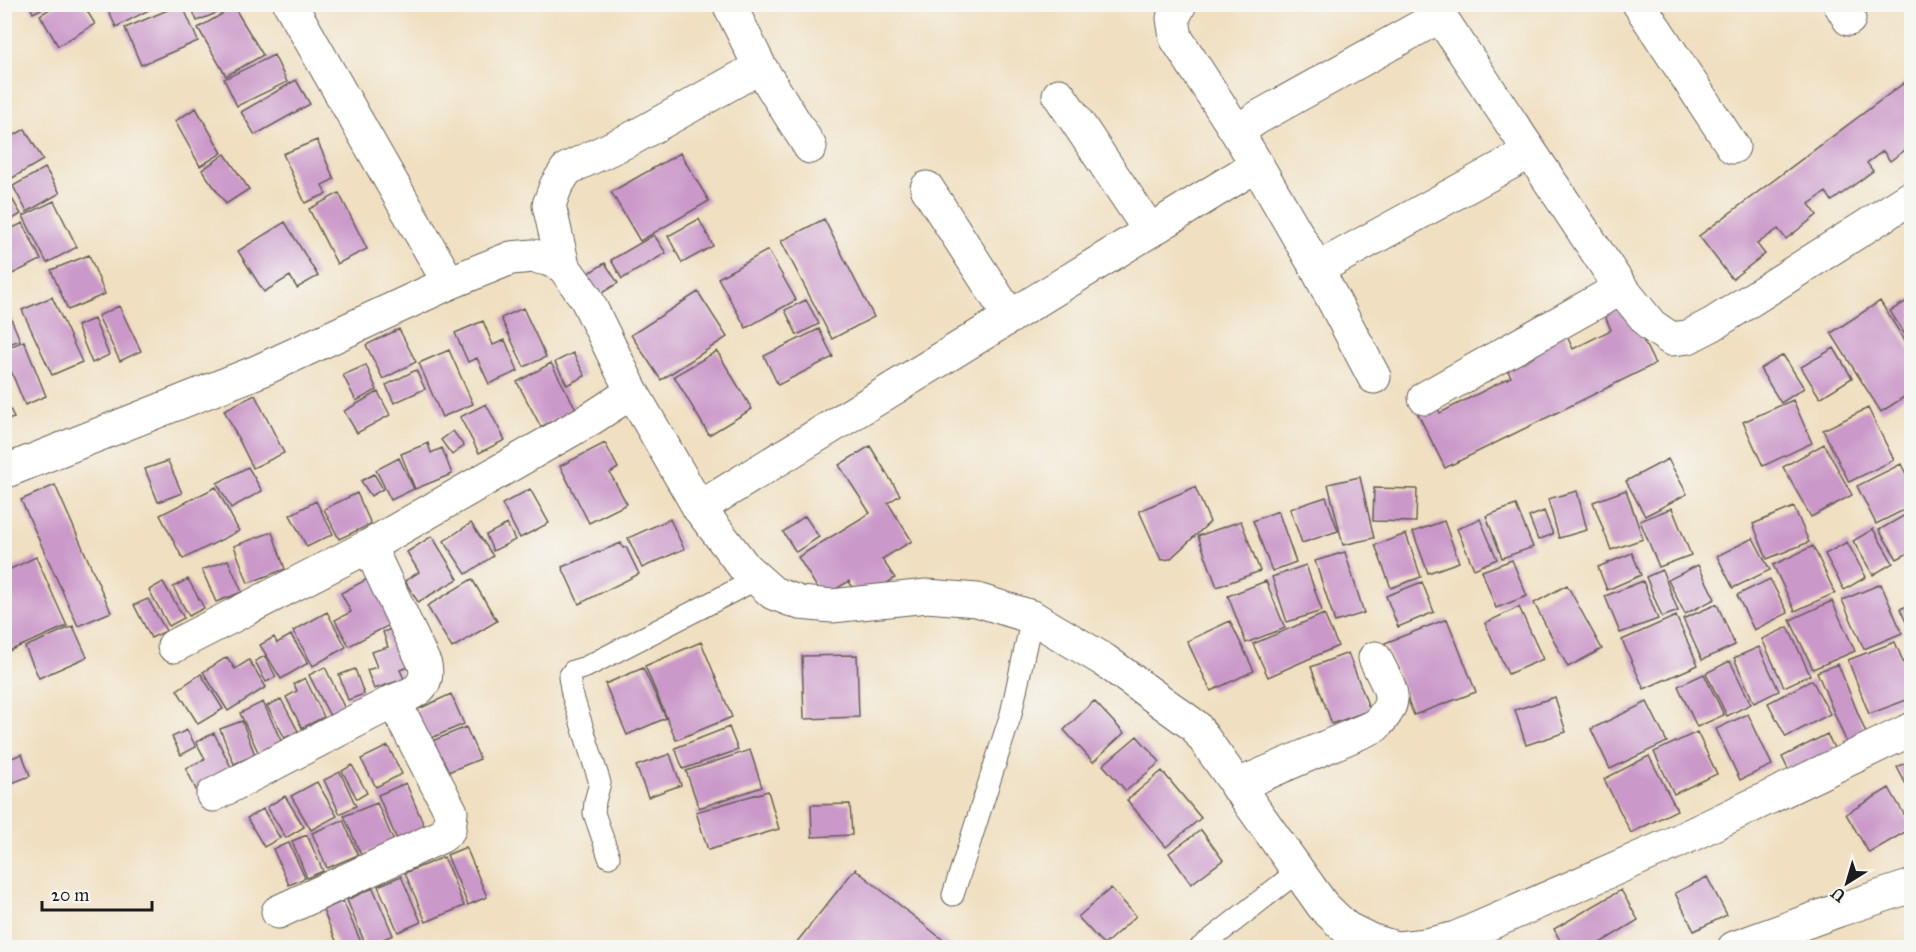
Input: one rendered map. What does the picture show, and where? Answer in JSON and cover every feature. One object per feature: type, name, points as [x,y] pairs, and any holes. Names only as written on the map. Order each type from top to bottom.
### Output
[{"type":"street","points":[[290,4],[449,283]]},
{"type":"street","points":[[729,4],[760,67],[810,147]]},
{"type":"street","points":[[1180,4],[1173,18],[1176,38],[1257,165],[1317,269],[1374,377]]},
{"type":"street","points":[[1639,4],[1733,147]]},
{"type":"street","points":[[1237,132],[1438,10],[1621,288],[1651,325],[1671,339],[1688,337],[1713,324],[1911,197]]},
{"type":"street","points":[[563,266],[549,205],[556,186],[567,169],[631,139],[760,67]]},
{"type":"street","points":[[1059,96],[1150,231]]},
{"type":"street","points":[[1317,269],[1530,152]]},
{"type":"street","points":[[699,508],[1257,165]]},
{"type":"street","points":[[927,188],[1010,317]]},
{"type":"street","points":[[4,472],[260,371],[449,283],[511,258],[534,256],[547,259],[563,266],[586,298],[632,392],[699,508],[745,568],[773,593],[800,603],[832,606],[927,596],[977,600],[1032,616],[1104,660],[1195,726],[1323,906],[1346,928],[1370,940],[1397,948],[1426,945],[1456,938],[1674,843],[1911,729]]},
{"type":"street","points":[[1425,398],[1621,288]]},
{"type":"street","points":[[174,646],[369,546],[592,418],[632,392]]},
{"type":"street","points":[[213,795],[394,701],[419,691],[426,680],[425,665],[369,546]]},
{"type":"street","points":[[1236,786],[1376,726],[1388,713],[1392,696],[1375,658]]},
{"type":"street","points":[[278,912],[442,836],[449,829],[451,812],[394,701]]},
{"type":"street","points":[[1734,948],[1839,909],[1911,886]]},
{"type":"lane","points":[[609,857],[594,813],[600,783],[572,694],[569,676],[573,671],[586,667],[757,579]]},
{"type":"lane","points":[[953,895],[1011,714],[1032,616]]},
{"type":"lane","points":[[1200,948],[1298,871]]},
{"type":"building","points":[[29,4],[51,4],[33,13]]},
{"type":"building","points":[[58,4],[83,4],[95,24],[58,46],[40,15]]},
{"type":"building","points":[[105,4],[146,4],[149,10],[116,27]]},
{"type":"building","points":[[182,4],[198,41],[141,65],[125,28]]},
{"type":"building","points":[[190,4],[230,4],[231,7],[197,21]]},
{"type":"building","points":[[234,7],[263,55],[226,76],[198,28]]},
{"type":"building","points":[[274,55],[287,82],[237,106],[224,79]]},
{"type":"building","points":[[296,80],[310,104],[255,135],[241,112]]},
{"type":"building","points":[[1908,80],[1912,84],[1912,145],[1890,161],[1883,151],[1867,163],[1873,171],[1832,201],[1826,192],[1809,204],[1817,215],[1786,239],[1778,229],[1757,244],[1765,254],[1732,279],[1699,236]]},
{"type":"building","points":[[196,108],[222,153],[200,166],[175,121]]},
{"type":"building","points":[[25,129],[43,160],[4,183],[4,141]]},
{"type":"building","points":[[317,140],[334,179],[322,185],[326,194],[305,203],[283,154]]},
{"type":"building","points":[[680,153],[709,201],[640,241],[611,192]]},
{"type":"building","points":[[225,154],[249,189],[226,204],[202,170]]},
{"type":"building","points":[[45,168],[60,193],[27,212],[13,186]]},
{"type":"building","points":[[4,185],[21,214],[8,222],[4,217]]},
{"type":"building","points":[[339,193],[367,249],[337,264],[309,209]]},
{"type":"building","points":[[54,201],[77,247],[47,263],[23,216]]},
{"type":"building","points":[[699,219],[713,246],[682,263],[668,236]]},
{"type":"building","points":[[824,219],[874,317],[832,339],[781,241]]},
{"type":"building","points":[[285,222],[318,276],[297,288],[290,276],[264,292],[238,251]]},
{"type":"building","points":[[23,223],[41,260],[4,278],[4,232]]},
{"type":"building","points":[[654,235],[666,253],[622,279],[611,260]]},
{"type":"building","points":[[768,250],[796,300],[746,328],[718,278]]},
{"type":"building","points":[[89,255],[105,294],[68,310],[51,270]]},
{"type":"building","points":[[605,263],[618,283],[592,299],[579,279]]},
{"type":"building","points":[[698,292],[727,337],[661,380],[631,335]]},
{"type":"building","points":[[52,297],[82,362],[52,375],[22,310]]},
{"type":"building","points":[[1912,298],[1912,346],[1890,311]]},
{"type":"building","points":[[806,300],[819,324],[797,335],[785,310]]},
{"type":"building","points":[[1880,301],[1912,352],[1912,392],[1881,412],[1831,333]]},
{"type":"building","points":[[4,302],[20,340],[4,346]]},
{"type":"building","points":[[1625,304],[1655,364],[1445,468],[1414,406],[1432,397],[1440,413],[1511,377],[1504,363],[1565,332],[1573,349],[1611,330],[1604,314]]},
{"type":"building","points":[[119,306],[141,351],[120,361],[98,316]]},
{"type":"building","points":[[523,308],[546,357],[524,367],[501,318]]},
{"type":"building","points":[[94,319],[109,355],[92,363],[77,326]]},
{"type":"building","points":[[483,321],[493,345],[505,340],[518,371],[489,384],[477,358],[468,362],[455,333]]},
{"type":"building","points":[[399,329],[416,362],[383,379],[366,345]]},
{"type":"building","points":[[819,329],[833,357],[778,385],[764,356]]},
{"type":"building","points":[[24,341],[46,396],[25,405],[4,354],[4,349]]},
{"type":"building","points":[[1834,348],[1852,378],[1820,398],[1801,367]]},
{"type":"building","points":[[449,350],[473,404],[442,417],[419,363]]},
{"type":"building","points":[[717,351],[752,409],[709,435],[674,376]]},
{"type":"building","points":[[573,353],[585,376],[567,385],[555,362]]},
{"type":"building","points":[[1783,355],[1804,388],[1781,403],[1760,369]]},
{"type":"building","points":[[551,363],[576,409],[541,427],[517,382]]},
{"type":"building","points":[[366,365],[377,390],[356,401],[343,375]]},
{"type":"building","points":[[416,370],[425,389],[394,403],[386,385]]},
{"type":"building","points":[[378,392],[390,415],[357,433],[344,411]]},
{"type":"building","points":[[4,394],[14,418],[4,421]]},
{"type":"building","points":[[255,395],[284,453],[253,468],[224,410]]},
{"type":"building","points":[[1793,400],[1812,443],[1763,466],[1743,422]]},
{"type":"building","points":[[486,404],[505,440],[479,453],[460,417]]},
{"type":"building","points":[[1868,408],[1894,460],[1849,482],[1823,430]]},
{"type":"building","points":[[453,431],[464,446],[452,455],[441,440]]},
{"type":"building","points":[[428,443],[431,453],[442,448],[452,474],[415,489],[401,454]]},
{"type":"building","points":[[605,443],[618,468],[610,473],[627,504],[589,523],[560,466]]},
{"type":"building","points":[[1824,444],[1852,495],[1811,517],[1783,467]]},
{"type":"building","points":[[870,446],[900,495],[888,503],[912,541],[882,559],[895,578],[860,600],[849,581],[823,597],[798,557],[870,513],[839,465]]},
{"type":"building","points":[[399,458],[414,489],[391,500],[376,470]]},
{"type":"building","points":[[1668,459],[1687,494],[1645,516],[1626,481]]},
{"type":"building","points":[[168,461],[182,493],[158,502],[145,469]]},
{"type":"building","points":[[1901,464],[1912,486],[1912,506],[1876,524],[1857,486]]},
{"type":"building","points":[[248,467],[262,491],[231,508],[217,483]]},
{"type":"building","points":[[374,474],[383,489],[371,496],[361,481]]},
{"type":"building","points":[[1360,477],[1374,538],[1343,545],[1328,484]]},
{"type":"building","points":[[55,485],[111,612],[78,626],[21,500]]},
{"type":"building","points":[[216,487],[239,531],[183,559],[160,515]]},
{"type":"building","points":[[1195,487],[1210,522],[1170,559],[1161,560],[1139,511]]},
{"type":"building","points":[[1374,488],[1417,489],[1416,522],[1373,521]]},
{"type":"building","points":[[530,489],[549,523],[520,538],[502,504]]},
{"type":"building","points":[[1626,490],[1643,539],[1611,550],[1593,502]]},
{"type":"building","points":[[1577,491],[1587,530],[1559,538],[1548,499]]},
{"type":"building","points":[[357,493],[371,524],[339,539],[324,509]]},
{"type":"building","points":[[1326,497],[1338,531],[1302,543],[1290,509]]},
{"type":"building","points":[[316,501],[333,534],[307,547],[290,515]]},
{"type":"building","points":[[1516,505],[1533,547],[1502,558],[1486,516]]},
{"type":"building","points":[[1794,507],[1809,542],[1767,559],[1753,524]]},
{"type":"building","points":[[1672,508],[1691,555],[1659,567],[1640,521]]},
{"type":"building","points":[[1278,511],[1296,562],[1272,571],[1253,521]]},
{"type":"building","points":[[1544,511],[1553,534],[1538,540],[1529,517]]},
{"type":"building","points":[[1912,511],[1912,551],[1897,559],[1879,530]]},
{"type":"building","points":[[805,516],[819,537],[796,552],[783,532]]},
{"type":"building","points":[[670,519],[684,549],[642,568],[628,538]]},
{"type":"building","points":[[1480,519],[1497,559],[1474,569],[1457,529]]},
{"type":"building","points":[[1241,521],[1260,571],[1217,587],[1198,536]]},
{"type":"building","points":[[1444,521],[1459,562],[1428,573],[1413,532]]},
{"type":"building","points":[[471,523],[493,556],[466,574],[444,541]]},
{"type":"building","points":[[507,524],[515,540],[493,551],[486,535]]},
{"type":"building","points":[[1873,529],[1893,563],[1873,575],[1853,541]]},
{"type":"building","points":[[272,532],[285,569],[248,583],[234,546]]},
{"type":"building","points":[[1406,534],[1421,577],[1391,588],[1375,545]]},
{"type":"building","points":[[432,536],[458,579],[418,602],[405,581],[419,572],[407,552]]},
{"type":"building","points":[[1753,538],[1770,570],[1733,588],[1717,556]]},
{"type":"building","points":[[1847,542],[1866,577],[1844,590],[1825,554]]},
{"type":"building","points":[[621,543],[623,548],[626,547],[639,574],[579,604],[562,567]]},
{"type":"building","points":[[1813,546],[1835,593],[1795,611],[1773,565]]},
{"type":"building","points":[[1345,552],[1364,613],[1335,622],[1315,561]]},
{"type":"building","points":[[1632,553],[1641,575],[1607,590],[1598,567]]},
{"type":"building","points":[[36,557],[67,626],[4,653],[4,572]]},
{"type":"building","points":[[228,560],[242,592],[216,602],[202,570]]},
{"type":"building","points":[[1512,560],[1527,596],[1496,608],[1482,571]]},
{"type":"building","points":[[1306,565],[1322,611],[1287,622],[1272,577]]},
{"type":"building","points":[[1698,565],[1715,599],[1685,614],[1668,580]]},
{"type":"building","points":[[1662,570],[1678,611],[1662,617],[1646,577]]},
{"type":"building","points":[[373,576],[397,621],[349,646],[335,620],[351,612],[341,593]]},
{"type":"building","points":[[188,579],[204,608],[189,616],[173,587]]},
{"type":"building","points":[[472,579],[497,621],[452,648],[427,606]]},
{"type":"building","points":[[1770,579],[1788,613],[1754,630],[1737,595]]},
{"type":"building","points":[[1266,581],[1285,628],[1246,643],[1228,596]]},
{"type":"building","points":[[1643,581],[1658,619],[1620,633],[1605,596]]},
{"type":"building","points":[[163,582],[184,618],[169,626],[149,590]]},
{"type":"building","points":[[1422,582],[1434,612],[1398,627],[1386,596]]},
{"type":"building","points":[[1881,584],[1902,633],[1864,649],[1842,600]]},
{"type":"building","points":[[1567,585],[1602,649],[1568,667],[1534,603]]},
{"type":"building","points":[[148,599],[166,631],[151,638],[134,605]]},
{"type":"building","points":[[1832,601],[1855,651],[1813,669],[1790,620]]},
{"type":"building","points":[[1717,604],[1735,645],[1702,660],[1683,619]]},
{"type":"building","points":[[1912,604],[1912,635],[1900,609]]},
{"type":"building","points":[[1519,607],[1543,659],[1508,674],[1485,623]]},
{"type":"building","points":[[327,612],[346,647],[313,666],[293,631]]},
{"type":"building","points":[[1324,614],[1338,646],[1268,677],[1253,644]]},
{"type":"building","points":[[1676,616],[1698,665],[1644,689],[1622,640]]},
{"type":"building","points":[[1447,619],[1476,692],[1414,715],[1385,643]]},
{"type":"building","points":[[1230,621],[1254,671],[1211,691],[1187,641]]},
{"type":"building","points":[[73,626],[87,657],[39,678],[25,647]]},
{"type":"building","points":[[400,626],[415,665],[400,670],[404,679],[374,689],[367,670],[377,667],[371,652],[388,647],[383,632]]},
{"type":"building","points":[[1788,627],[1810,675],[1784,687],[1762,639]]},
{"type":"building","points":[[291,635],[308,663],[281,679],[260,645],[274,637],[277,643]]},
{"type":"building","points":[[701,642],[732,717],[676,740],[645,666]]},
{"type":"building","points":[[1895,642],[1912,683],[1912,698],[1869,714],[1848,660]]},
{"type":"building","points":[[1759,647],[1779,691],[1754,703],[1734,658]]},
{"type":"building","points":[[1348,653],[1370,710],[1332,724],[1311,667]]},
{"type":"building","points":[[857,655],[859,717],[804,719],[802,656]]},
{"type":"building","points":[[265,656],[276,677],[266,682],[255,661]]},
{"type":"building","points":[[227,657],[235,669],[249,660],[266,687],[228,711],[203,672]]},
{"type":"building","points":[[1730,661],[1751,704],[1727,716],[1706,673]]},
{"type":"building","points":[[1838,664],[1868,738],[1848,746],[1817,672]]},
{"type":"building","points":[[325,667],[346,711],[331,718],[309,675]]},
{"type":"building","points":[[643,668],[666,718],[627,735],[605,684]]},
{"type":"building","points":[[355,669],[364,694],[348,700],[339,675]]},
{"type":"building","points":[[201,674],[223,709],[198,724],[177,690]]},
{"type":"building","points":[[1704,674],[1724,715],[1697,727],[1678,686]]},
{"type":"building","points":[[305,678],[324,717],[302,728],[286,697],[297,691],[294,684]]},
{"type":"building","points":[[1812,680],[1830,714],[1786,737],[1768,703]]},
{"type":"building","points":[[451,694],[464,724],[422,742],[410,713]]},
{"type":"building","points":[[1555,697],[1566,732],[1526,745],[1515,710]]},
{"type":"building","points":[[281,699],[298,731],[285,738],[267,706]]},
{"type":"building","points":[[1094,701],[1124,733],[1093,762],[1064,730]]},
{"type":"building","points":[[263,702],[283,745],[260,756],[240,713]]},
{"type":"building","points":[[1647,702],[1667,742],[1610,769],[1591,729]]},
{"type":"building","points":[[1748,714],[1772,765],[1740,780],[1716,729]]},
{"type":"building","points":[[242,721],[255,755],[234,764],[220,729]]},
{"type":"building","points":[[466,727],[480,759],[438,776],[425,744]]},
{"type":"building","points":[[729,727],[738,750],[683,769],[675,748]]},
{"type":"building","points":[[187,730],[196,747],[181,755],[172,737]]},
{"type":"building","points":[[1697,732],[1717,774],[1674,794],[1654,752]]},
{"type":"building","points":[[214,733],[235,775],[198,794],[186,768],[205,759],[196,742]]},
{"type":"building","points":[[1827,734],[1837,754],[1792,777],[1782,757]]},
{"type":"building","points":[[1137,736],[1160,762],[1126,791],[1103,765]]},
{"type":"building","points":[[388,746],[402,774],[376,787],[361,759]]},
{"type":"building","points":[[750,750],[762,787],[699,808],[686,771]]},
{"type":"building","points":[[22,754],[30,776],[4,786],[4,761]]},
{"type":"building","points":[[670,754],[681,785],[648,797],[636,766]]},
{"type":"building","points":[[1649,756],[1677,810],[1631,833],[1604,779]]},
{"type":"building","points":[[1912,760],[1912,796],[1897,767]]},
{"type":"building","points":[[352,765],[367,793],[357,799],[342,771]]},
{"type":"building","points":[[1162,771],[1201,818],[1166,847],[1127,800]]},
{"type":"building","points":[[340,772],[356,806],[340,814],[324,780]]},
{"type":"building","points":[[317,782],[337,816],[311,830],[291,796]]},
{"type":"building","points":[[406,783],[425,828],[397,840],[378,795]]},
{"type":"building","points":[[1889,788],[1912,828],[1869,853],[1846,814]]},
{"type":"building","points":[[768,791],[779,829],[708,850],[696,812]]},
{"type":"building","points":[[285,796],[304,827],[286,838],[267,807]]},
{"type":"building","points":[[377,803],[394,842],[361,855],[344,816]]},
{"type":"building","points":[[850,804],[852,835],[812,837],[811,805]]},
{"type":"building","points":[[263,809],[280,838],[264,847],[247,818]]},
{"type":"building","points":[[343,820],[358,855],[327,868],[312,833]]},
{"type":"building","points":[[1201,830],[1223,860],[1191,884],[1169,853]]},
{"type":"building","points":[[307,835],[323,871],[307,878],[292,841]]},
{"type":"building","points":[[289,843],[305,878],[289,885],[273,849]]},
{"type":"building","points":[[466,847],[487,897],[468,905],[447,855]]},
{"type":"building","points":[[444,857],[464,906],[426,922],[405,873]]},
{"type":"building","points":[[855,869],[953,948],[792,948]]},
{"type":"building","points":[[401,876],[421,922],[398,932],[378,886]]},
{"type":"building","points":[[1707,877],[1727,915],[1694,931],[1675,893]]},
{"type":"building","points":[[373,888],[393,935],[366,946],[347,900]]},
{"type":"building","points":[[1111,888],[1136,916],[1104,945],[1078,917]]},
{"type":"building","points":[[1621,890],[1638,920],[1592,948],[1564,948],[1554,929]]},
{"type":"building","points":[[343,901],[363,947],[361,948],[339,948],[323,910]]}]
